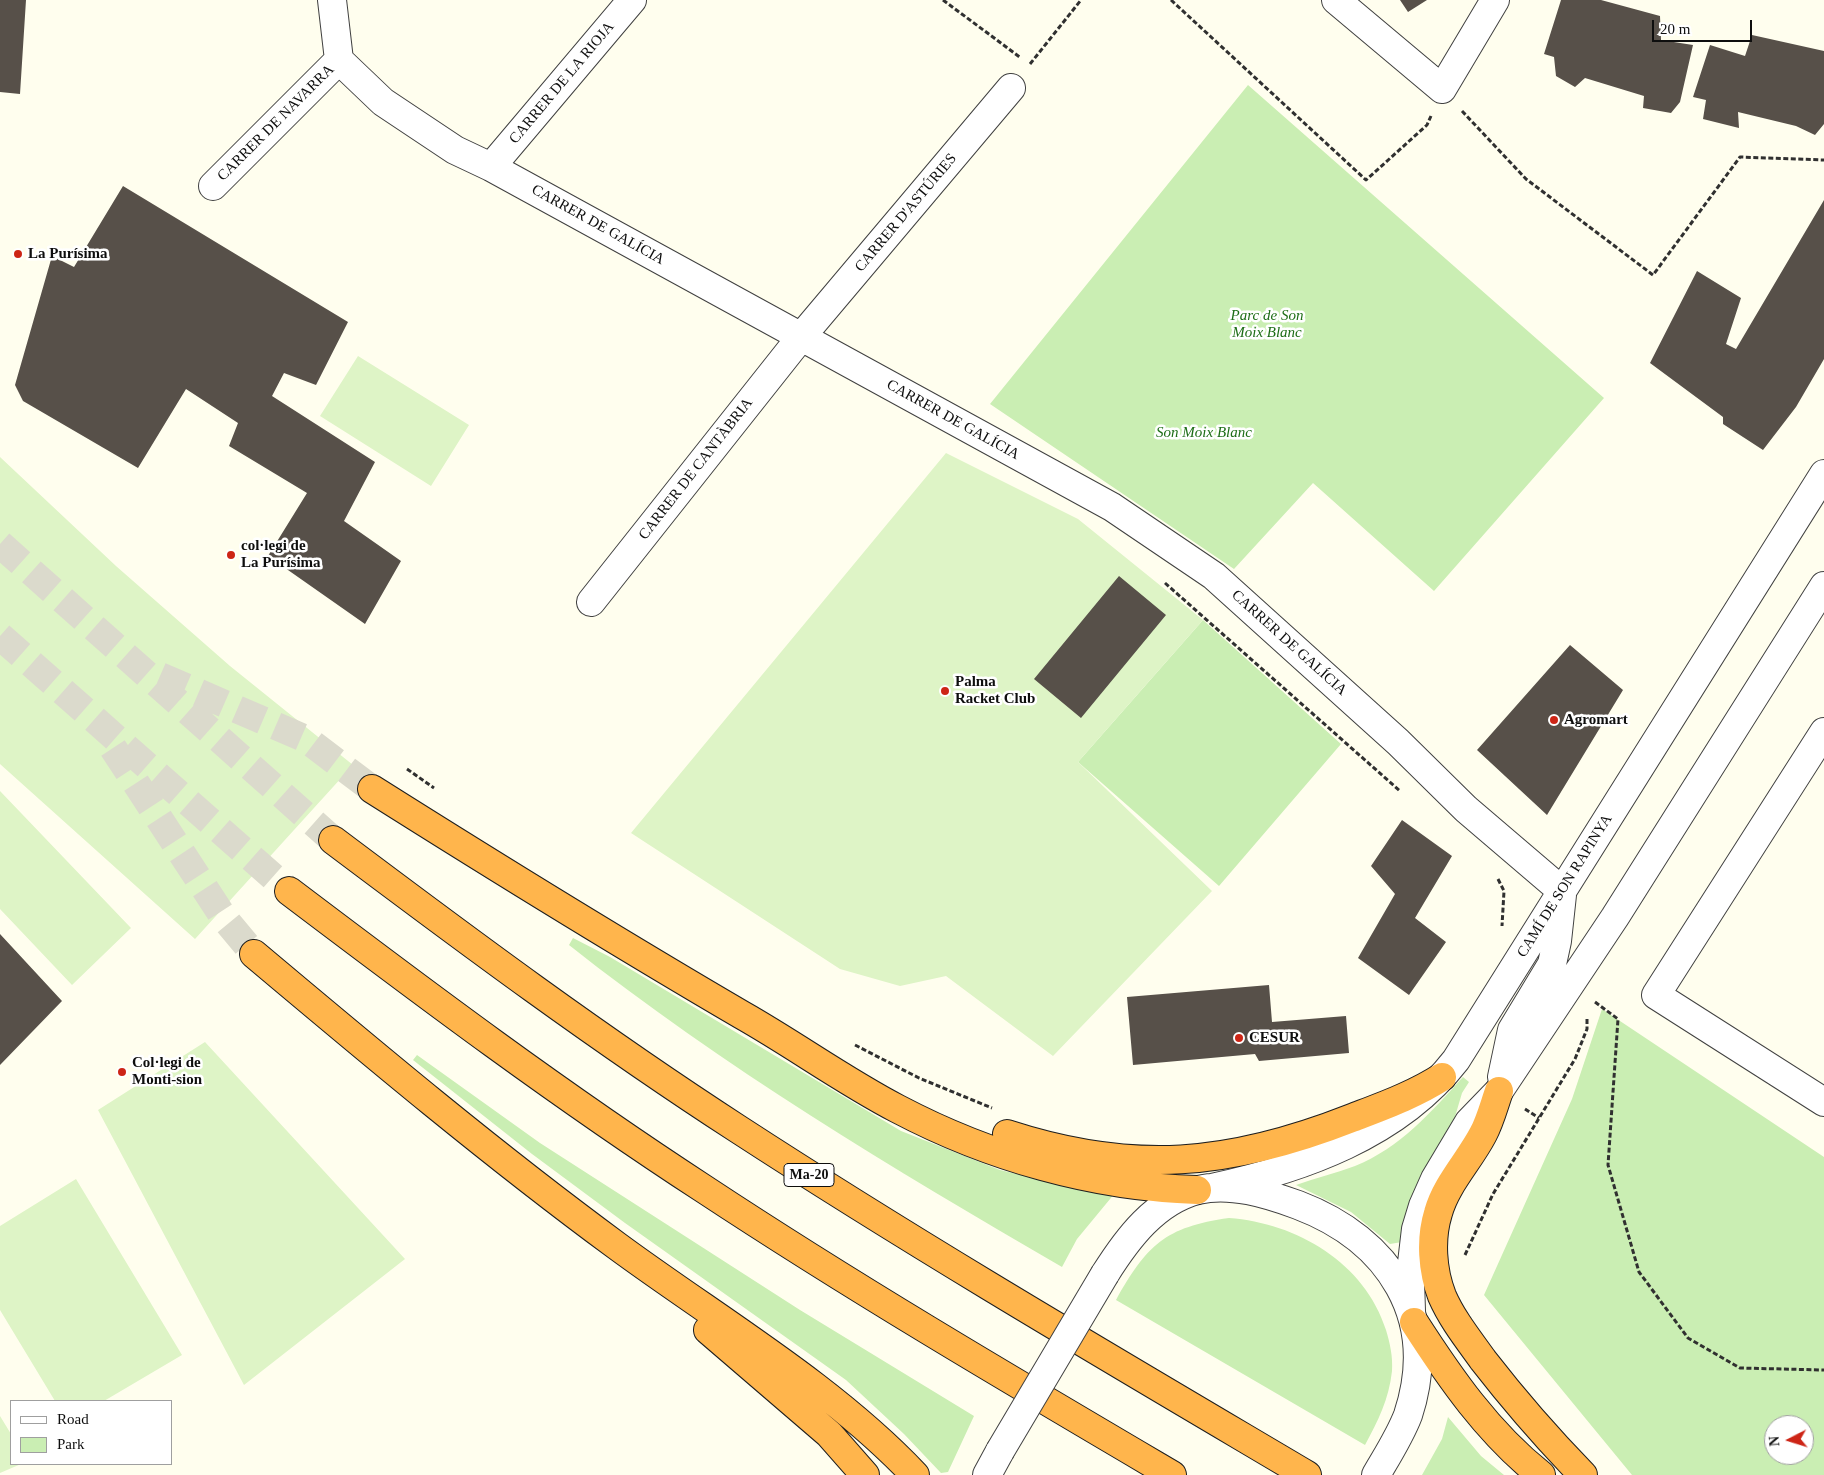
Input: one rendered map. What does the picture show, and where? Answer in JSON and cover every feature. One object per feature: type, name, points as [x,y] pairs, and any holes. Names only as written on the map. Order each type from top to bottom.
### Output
[{"type":"highway","points":[[372,789],[579,918],[751,1020],[819,1064],[897,1109],[946,1132],[989,1148],[1088,1178],[1130,1186],[1204,1189]]},
{"type":"highway","name":"Ma-20","points":[[333,840],[527,984],[735,1127],[975,1278],[1307,1475]]},
{"type":"highway","points":[[289,891],[489,1041],[704,1189],[942,1339],[1172,1475]]},
{"type":"highway","points":[[254,954],[424,1097],[615,1244],[810,1384],[866,1429],[915,1475]]},
{"type":"highway","points":[[819,1064],[960,1118],[1041,1145],[1106,1158],[1164,1162],[1224,1156],[1286,1142],[1420,1091],[1442,1077]]},
{"type":"highway","points":[[1499,1091],[1484,1133],[1446,1192],[1438,1213],[1433,1254],[1436,1274],[1441,1294],[1450,1314],[1466,1337],[1533,1421],[1582,1475]]},
{"type":"highway","points":[[615,1244],[723,1344],[829,1434],[865,1475]]},
{"type":"highway","points":[[1413,1316],[1459,1390],[1496,1434],[1541,1475]]},
{"type":"street","points":[[332,0],[338,60]]},
{"type":"street","name":"CARRER DE LA RIOJA","points":[[491,167],[632,0]]},
{"type":"street","points":[[1336,0],[1442,89],[1495,0]]},
{"type":"street","name":"CARRER DE GALÍCIA","points":[[338,60],[383,102],[456,150],[491,167],[1112,507],[1214,576],[1398,742],[1466,809],[1562,891]]},
{"type":"street","name":"CARRER DE NAVARRA","points":[[213,186],[338,60]]},
{"type":"street","name":"CARRER D'ASTÚRIES","points":[[801,337],[1011,88]]},
{"type":"street","name":"CARRER DE CANTÀBRIA","points":[[591,602],[801,337]]},
{"type":"street","name":"CAMÍ DE SON RAPINYA","points":[[1204,1189],[1257,1178],[1348,1145],[1427,1093],[1442,1077],[1456,1060],[1824,474]]},
{"type":"street","points":[[1376,1475],[1396,1441],[1407,1416],[1416,1383],[1418,1343],[1413,1316],[1410,1280],[1413,1251],[1422,1206],[1435,1179],[1469,1122],[1499,1091],[1615,917],[1824,586]]},
{"type":"street","points":[[1824,732],[1656,994],[1824,1102]]},
{"type":"street","points":[[1499,1091],[1512,1030],[1552,964],[1560,925],[1562,891]]},
{"type":"street","points":[[987,1475],[1105,1274],[1134,1232],[1150,1217],[1169,1204],[1204,1189],[1241,1189],[1278,1198],[1308,1209],[1330,1220],[1370,1248],[1398,1285],[1413,1316]]},
{"type":"path","points":[[943,0],[1030,64]]},
{"type":"path","points":[[1011,88],[1082,0]]},
{"type":"path","points":[[1172,0],[1366,180],[1427,125],[1442,89],[1526,179],[1653,275],[1740,157],[1824,160]]},
{"type":"path","points":[[1157,577],[1407,797]]},
{"type":"path","points":[[407,769],[438,791]]},
{"type":"path","points":[[1496,875],[1504,891],[1502,927],[1497,935]]},
{"type":"path","points":[[1592,1000],[1618,1020],[1608,1164],[1639,1272],[1688,1338],[1740,1368],[1824,1370]]},
{"type":"path","points":[[1461,1263],[1493,1194],[1575,1059],[1587,1029],[1587,1008]]},
{"type":"path","points":[[851,1044],[920,1078],[995,1109]]},
{"type":"green space","name":"Parc de Son Moix Blanc","points":[[1248,85],[1604,398],[1434,591],[1313,483],[1234,569],[990,404]]},
{"type":"green space","points":[[358,356],[469,425],[431,486],[320,416]]},
{"type":"green space","name":"Palma Racket Club","points":[[946,453],[1078,519],[1203,620],[1078,762],[1212,891],[1053,1056],[946,976],[900,986],[840,969],[631,833]]},
{"type":"green space","points":[[0,457],[116,566],[230,666],[353,765],[195,939],[0,764]]},
{"type":"green space","points":[[1203,620],[1341,744],[1219,886],[1078,762]]},
{"type":"green space","points":[[0,791],[131,928],[72,985],[0,909]]},
{"type":"green space","points":[[573,938],[610,957],[901,1131],[1000,1170],[1062,1185],[1115,1193],[1077,1239],[1062,1267],[935,1193],[748,1075],[627,990],[569,945]]},
{"type":"green space","points":[[1602,1009],[1824,1157],[1824,1475],[1632,1475],[1484,1295],[1572,1099]]},
{"type":"green space","points":[[205,1042],[405,1259],[244,1385],[98,1110]]},
{"type":"green space","points":[[417,1055],[540,1143],[800,1310],[974,1416],[948,1472],[941,1473],[904,1434],[846,1380],[625,1223],[532,1154],[413,1060]]},
{"type":"green space","points":[[1463,1077],[1469,1082],[1462,1093],[1452,1127],[1402,1242],[1390,1244],[1351,1212],[1296,1185],[1355,1166],[1386,1149],[1414,1128]]},
{"type":"green space","points":[[76,1179],[182,1355],[106,1400],[54,1400],[0,1310],[0,1226]]},
{"type":"green space","points":[[1229,1218],[1279,1228],[1303,1238],[1325,1251],[1345,1266],[1362,1285],[1376,1306],[1389,1340],[1392,1355],[1392,1371],[1391,1381],[1382,1410],[1365,1445],[1116,1300],[1138,1265],[1160,1242],[1173,1233],[1189,1227]]},
{"type":"green space","points":[[0,1416],[10,1432],[10,1465],[19,1465],[0,1473]]},
{"type":"green space","points":[[1448,1417],[1481,1456],[1504,1475],[1422,1475],[1442,1439]]},
{"type":"building","points":[[0,0],[26,0],[20,94],[0,92]]},
{"type":"building","points":[[1400,0],[1427,0],[1408,12]]},
{"type":"building","points":[[1561,0],[1601,0],[1660,16],[1661,40],[1693,45],[1680,102],[1671,113],[1643,108],[1644,96],[1585,78],[1575,87],[1556,76],[1554,57],[1544,54]]},
{"type":"building","points":[[1752,35],[1824,51],[1824,124],[1815,135],[1796,126],[1738,112],[1739,128],[1703,119],[1706,100],[1693,97],[1710,45],[1745,56]]},
{"type":"building","points":[[123,186],[348,322],[316,385],[284,373],[272,396],[375,462],[344,521],[401,561],[365,624],[268,556],[307,493],[229,446],[238,423],[186,389],[138,468],[23,401],[15,385],[52,256],[74,267]]},
{"type":"building","points":[[1824,200],[1824,359],[1796,407],[1763,450],[1723,424],[1723,417],[1650,363],[1697,271],[1741,298],[1726,344],[1736,349]]},
{"type":"building","name":"Palma Racket Club","points":[[1119,576],[1166,615],[1081,718],[1034,679]]},
{"type":"building","name":"Agromart","points":[[1570,645],[1623,690],[1547,815],[1477,750]]},
{"type":"building","points":[[1402,820],[1452,856],[1415,918],[1446,942],[1409,995],[1358,958],[1395,894],[1371,866]]},
{"type":"building","points":[[0,934],[62,1001],[0,1065]]},
{"type":"building","name":"CESUR","points":[[1269,985],[1272,1022],[1346,1016],[1349,1053],[1259,1061],[1255,1054],[1133,1065],[1127,997]]},
{"type":"tunnel","points":[[0,544],[333,840]]},
{"type":"tunnel","points":[[0,636],[289,891]]},
{"type":"tunnel","points":[[160,676],[306,739],[372,789]]},
{"type":"tunnel","points":[[113,748],[224,918],[254,954]]},
{"type":"place","name":"La Purísima","points":[[18,254]]},
{"type":"place","name":"col·legi de La Purísima","points":[[231,555]]},
{"type":"place","name":"Palma Racket Club","points":[[945,691]]},
{"type":"place","name":"Agromart","points":[[1554,720]]},
{"type":"place","name":"CESUR","points":[[1239,1038]]},
{"type":"place","name":"Col·legi de Monti-sion","points":[[122,1072]]},
{"type":"park label","name":"Son Moix Blanc","points":[[1204,433]]}]
